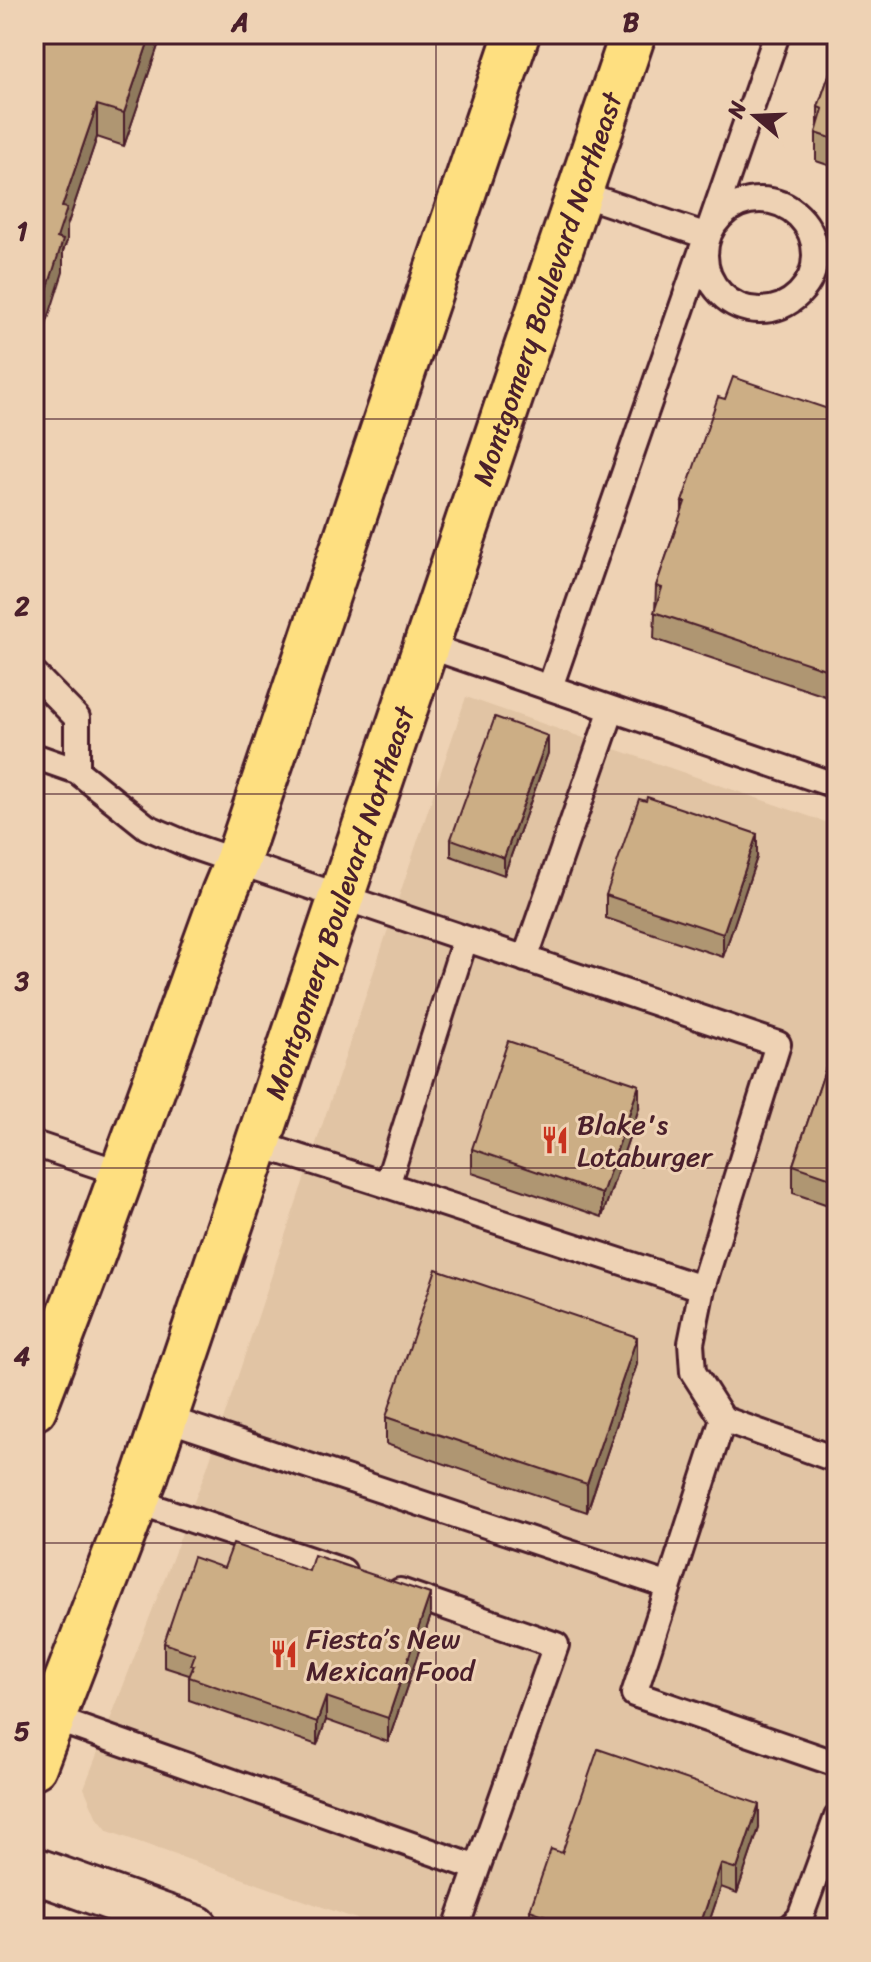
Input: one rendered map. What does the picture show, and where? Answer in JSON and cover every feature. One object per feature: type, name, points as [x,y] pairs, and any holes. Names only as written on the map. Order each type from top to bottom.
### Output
[{"type":"main road","points":[[34,1408],[237,862],[517,34]]},
{"type":"main road","name":"Montgomery Boulevard Northeast","points":[[34,1766],[165,1418],[633,34]]},
{"type":"main road","points":[[34,1870],[196,1928]]},
{"type":"lane","points":[[550,687],[777,34]]},
{"type":"lane","points":[[579,193],[707,236]]},
{"type":"lane","points":[[749,200],[767,200],[785,205],[801,217],[811,232],[815,251],[826,274],[779,308],[761,311],[744,308],[728,301],[715,288],[707,272],[704,254],[707,236],[716,220],[731,208],[749,200]]},
{"type":"lane","points":[[425,645],[837,786]]},
{"type":"lane","points":[[34,674],[77,718],[77,771]]},
{"type":"lane","points":[[525,959],[612,709]]},
{"type":"lane","points":[[34,756],[77,771],[147,827],[191,846],[778,1044],[702,1288],[691,1343],[693,1372],[723,1419],[837,1460]]},
{"type":"lane","points":[[387,1185],[465,939]]},
{"type":"lane","points":[[258,1144],[702,1288]]},
{"type":"lane","points":[[36,1150],[121,1173]]},
{"type":"lane","points":[[165,1418],[669,1586]]},
{"type":"lane","points":[[723,1419],[634,1694],[837,1764]]},
{"type":"lane","points":[[136,1501],[556,1645],[456,1928]]},
{"type":"lane","points":[[52,1718],[477,1868]]},
{"type":"lane","points":[[797,1925],[837,1817]]},
{"type":"shaded area","points":[[466,697],[837,826],[837,1928],[382,1928],[108,1831],[96,1816],[84,1788],[207,1468]]},
{"type":"building","points":[[34,34],[151,34],[124,113],[97,105],[62,207],[67,208],[57,238],[63,240],[34,331]]},
{"type":"building","points":[[837,52],[837,140],[816,133],[823,109],[818,107]]},
{"type":"building","points":[[733,377],[837,412],[837,673],[654,612],[662,588],[656,586],[685,502],[682,502],[718,397],[725,399]]},
{"type":"building","points":[[495,717],[548,736],[504,858],[451,839]]},
{"type":"building","points":[[647,797],[757,834],[723,934],[606,895],[639,799],[646,801]]},
{"type":"building","points":[[837,1035],[837,1180],[793,1165]]},
{"type":"building","name":"Blake's Lotaburger","points":[[508,1041],[639,1085],[602,1194],[472,1149]]},
{"type":"building","points":[[436,1269],[637,1337],[587,1484],[386,1417]]},
{"type":"building","points":[[233,1544],[309,1571],[314,1555],[430,1594],[388,1718],[326,1697],[317,1722],[189,1677],[195,1654],[164,1643],[193,1557],[224,1568]]},
{"type":"building","points":[[598,1749],[759,1804],[737,1869],[721,1864],[699,1928],[578,1928],[530,1910],[551,1849],[562,1853]]},
{"type":"place","name":"Blake's Lotaburger","points":[[555,1140]]},
{"type":"place","name":"Fiesta’s New Mexican Food","points":[[284,1654]]}]
